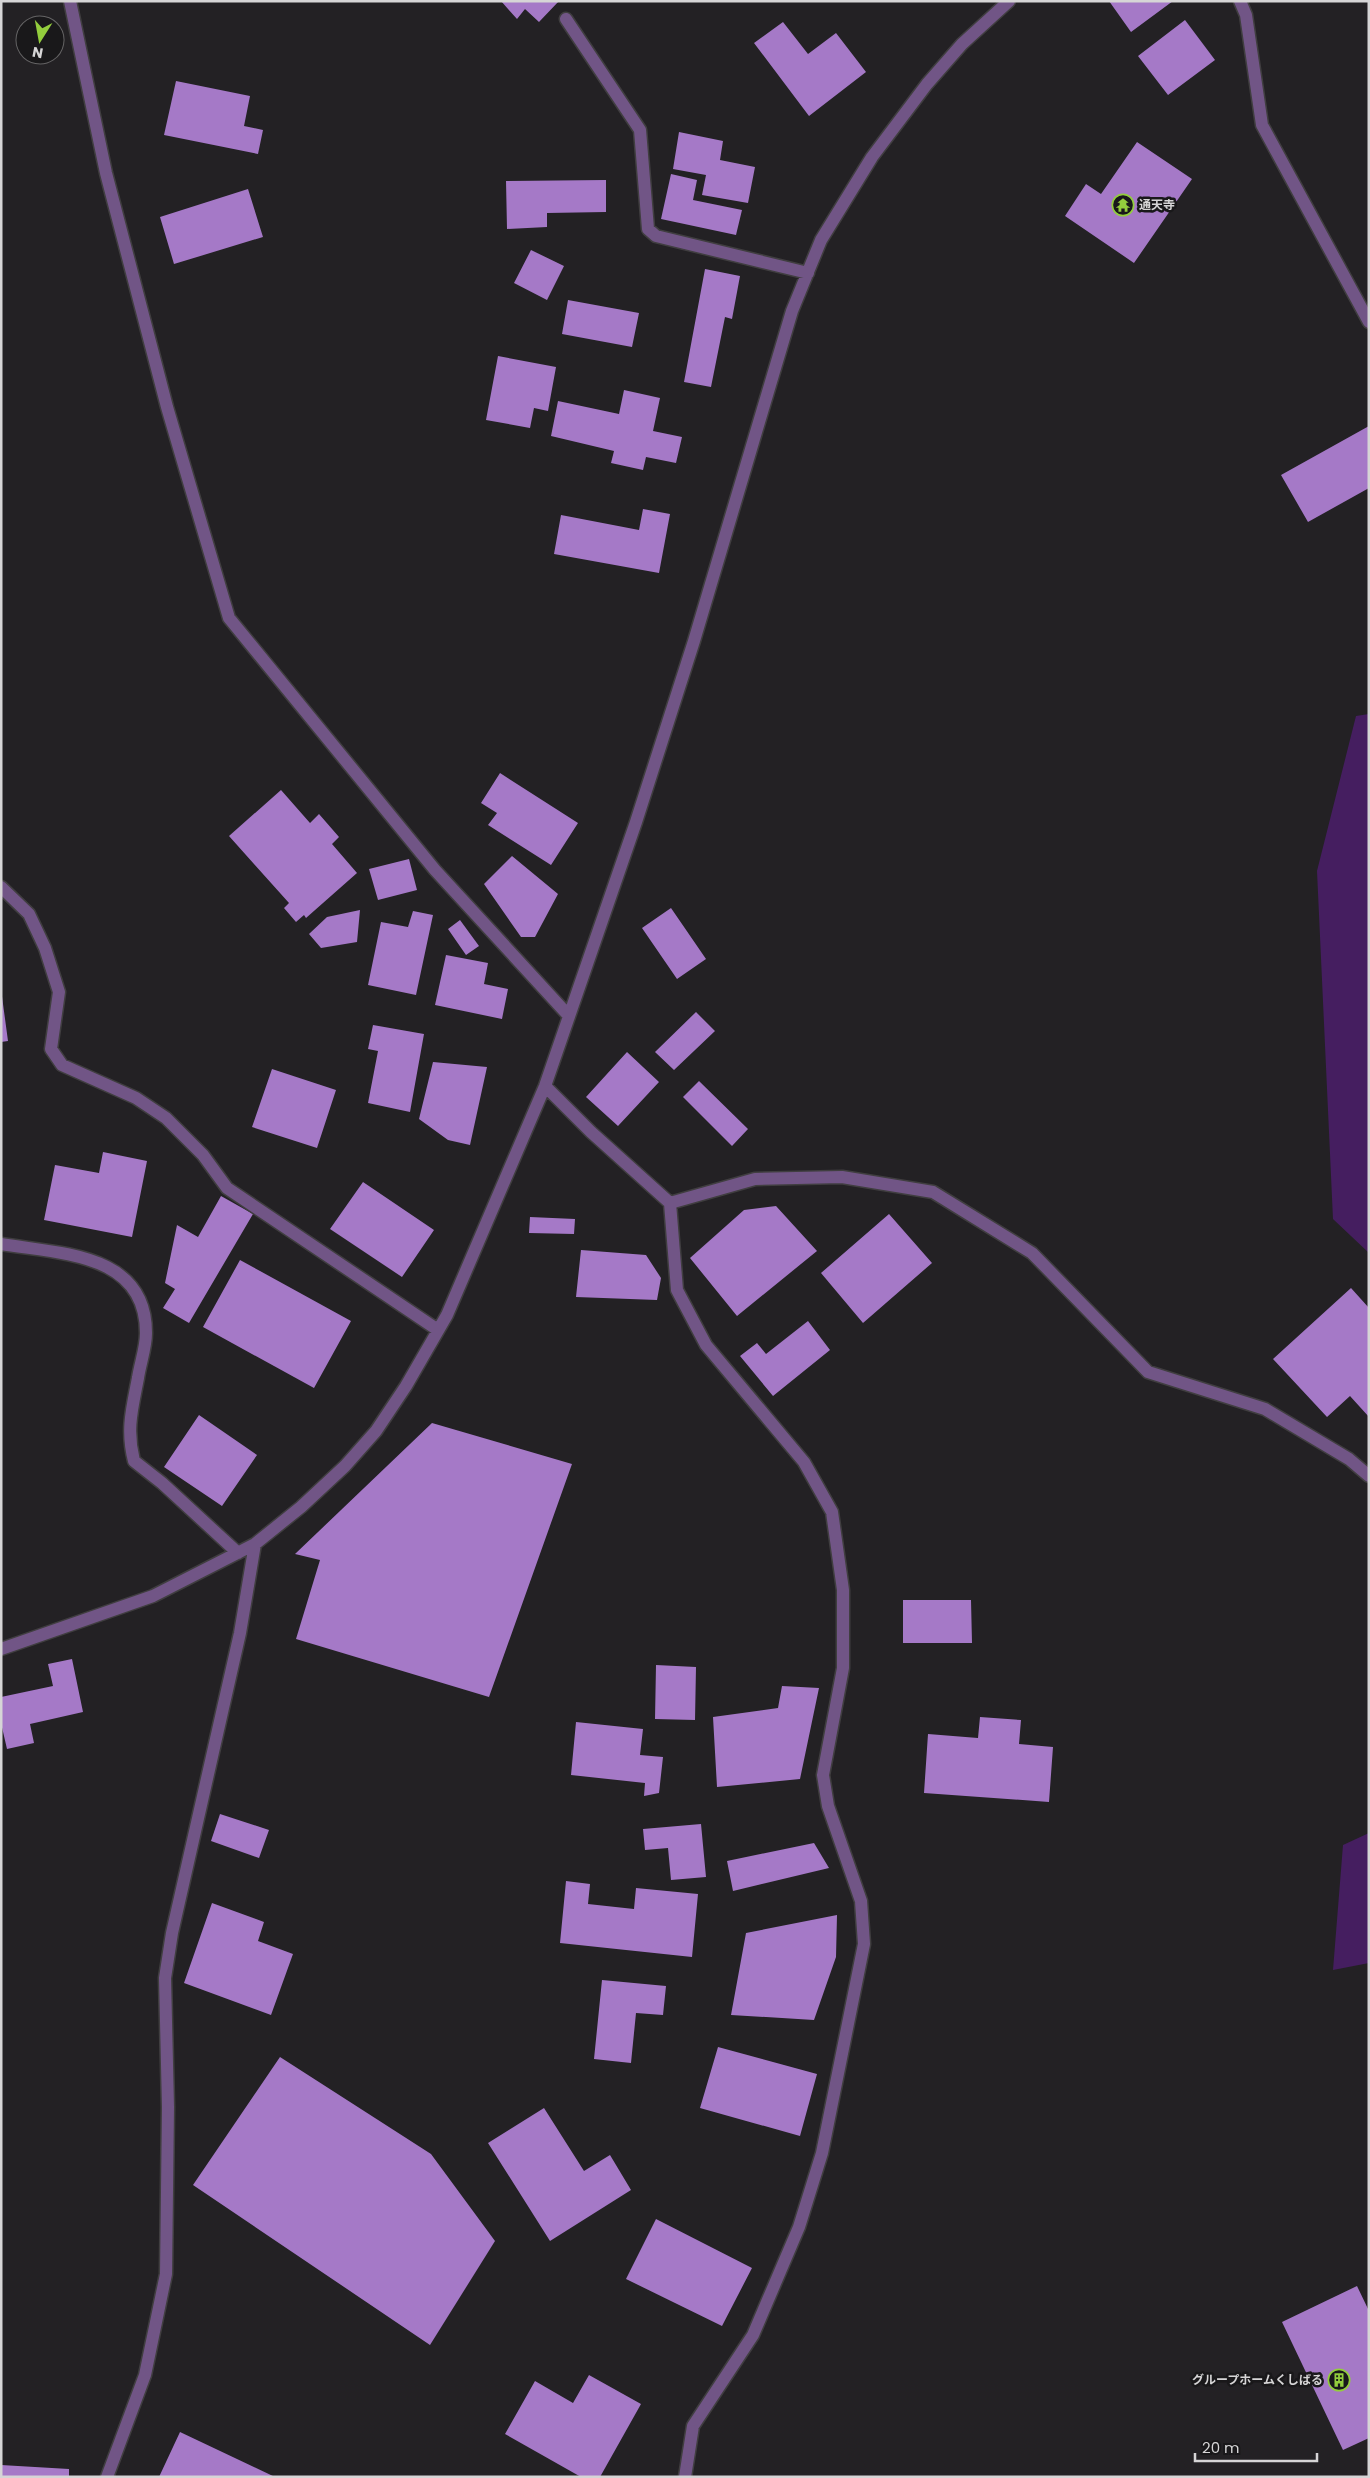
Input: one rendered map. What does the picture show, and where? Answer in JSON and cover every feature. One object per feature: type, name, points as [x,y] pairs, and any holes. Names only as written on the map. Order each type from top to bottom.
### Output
[{"type":"street","points":[[70,1],[109,182],[167,407],[229,618],[435,870],[569,1016]]},
{"type":"street","points":[[1,1649],[153,1596],[254,1544],[309,1500],[345,1466],[376,1430],[406,1386],[447,1315],[545,1086],[636,822],[694,641],[787,329],[821,240],[872,157],[928,84],[962,44],[1010,1]]},
{"type":"street","points":[[1240,1],[1246,15],[1262,125],[1369,322]]},
{"type":"street","points":[[566,19],[640,130],[648,209],[648,229],[656,236],[808,273]]},
{"type":"street","points":[[1,887],[29,914],[45,948],[59,992],[51,1049],[62,1065],[136,1098],[166,1118],[203,1155],[227,1188],[438,1330]]},
{"type":"street","points":[[545,1086],[591,1132],[670,1203],[677,1290],[706,1345],[804,1462],[832,1512],[843,1590],[843,1668],[823,1775],[828,1806],[861,1901],[864,1944],[822,2153],[799,2227],[752,2335],[693,2426],[686,2477]]},
{"type":"street","points":[[670,1203],[755,1179],[842,1178],[933,1192],[1032,1252],[1148,1372],[1265,1409],[1349,1458],[1369,1476]]},
{"type":"street","points":[[1,1244],[73,1256],[111,1267],[132,1284],[143,1304],[146,1334],[128,1427],[134,1461],[162,1483],[238,1553]]},
{"type":"street","points":[[107,2477],[145,2376],[166,2274],[168,2106],[165,1978],[172,1933],[240,1633],[254,1544]]},
{"type":"shaded area","points":[[1369,714],[1369,1253],[1333,1219],[1317,871],[1356,716]]},
{"type":"shaded area","points":[[1369,1833],[1369,1963],[1333,1970],[1343,1845]]},
{"type":"building","points":[[501,1],[559,1],[539,22],[525,9],[517,19]]},
{"type":"building","points":[[1109,1],[1173,1],[1131,32]]},
{"type":"building","points":[[1185,20],[1215,60],[1168,95],[1138,56]]},
{"type":"building","points":[[783,22],[808,54],[836,33],[866,72],[809,116],[754,43]]},
{"type":"building","points":[[176,81],[250,96],[244,126],[263,130],[258,154],[164,135]]},
{"type":"building","points":[[679,132],[723,141],[720,160],[755,167],[748,203],[702,195],[706,175],[673,169]]},
{"type":"building","name":"通天寺","points":[[1137,142],[1192,179],[1134,263],[1065,216],[1086,184],[1101,194]]},
{"type":"building","points":[[671,174],[697,180],[693,200],[742,210],[736,235],[661,219]]},
{"type":"building","points":[[606,180],[606,212],[547,213],[547,227],[507,229],[506,181]]},
{"type":"building","points":[[248,189],[263,237],[174,264],[160,217]]},
{"type":"building","points":[[531,250],[564,266],[547,300],[514,283]]},
{"type":"building","points":[[705,269],[740,276],[732,319],[725,317],[711,387],[684,382]]},
{"type":"building","points":[[568,300],[639,313],[632,347],[562,334]]},
{"type":"building","points":[[498,356],[556,367],[548,411],[534,408],[530,428],[486,420]]},
{"type":"building","points":[[624,390],[660,398],[653,431],[682,437],[676,463],[646,457],[643,470],[611,463],[614,451],[551,436],[558,401],[619,414]]},
{"type":"building","points":[[1369,426],[1369,488],[1308,522],[1281,475]]},
{"type":"building","points":[[643,509],[670,514],[659,573],[554,554],[561,515],[639,530]]},
{"type":"building","points":[[500,773],[578,823],[551,865],[488,825],[497,813],[481,803]]},
{"type":"building","points":[[281,790],[310,823],[319,814],[339,837],[332,844],[357,873],[306,918],[304,915],[296,922],[284,908],[289,903],[229,836]]},
{"type":"building","points":[[512,856],[558,894],[535,937],[521,937],[484,884]]},
{"type":"building","points":[[409,859],[417,890],[378,900],[369,869]]},
{"type":"building","points":[[671,908],[706,959],[677,979],[642,928]]},
{"type":"building","points":[[360,910],[357,942],[321,948],[309,934],[327,917]]},
{"type":"building","points":[[413,911],[433,915],[416,995],[368,985],[381,922],[408,927]]},
{"type":"building","points":[[460,920],[479,946],[466,955],[448,929]]},
{"type":"building","points":[[446,955],[488,963],[484,984],[508,989],[502,1019],[435,1005]]},
{"type":"building","points":[[1,989],[8,1041],[1,1042]]},
{"type":"building","points":[[696,1012],[715,1031],[674,1070],[655,1052]]},
{"type":"building","points":[[373,1025],[424,1034],[410,1112],[368,1103],[378,1051],[368,1049]]},
{"type":"building","points":[[627,1052],[659,1082],[618,1126],[586,1097]]},
{"type":"building","points":[[433,1062],[487,1067],[470,1145],[448,1140],[419,1119]]},
{"type":"building","points":[[272,1069],[336,1090],[317,1148],[252,1127]]},
{"type":"building","points":[[699,1081],[748,1129],[732,1146],[683,1097]]},
{"type":"building","points":[[103,1152],[147,1161],[132,1237],[44,1220],[55,1165],[99,1173]]},
{"type":"building","points":[[363,1182],[434,1230],[402,1277],[330,1229]]},
{"type":"building","points":[[221,1196],[253,1214],[189,1323],[163,1308],[175,1289],[165,1283],[177,1225],[198,1237]]},
{"type":"building","points":[[776,1206],[817,1251],[737,1316],[690,1258],[744,1210]]},
{"type":"building","points":[[889,1214],[932,1263],[863,1323],[821,1273]]},
{"type":"building","points":[[530,1217],[575,1219],[574,1234],[529,1233]]},
{"type":"building","points":[[581,1250],[646,1255],[661,1278],[657,1300],[576,1297]]},
{"type":"building","points":[[240,1260],[351,1321],[314,1388],[203,1327]]},
{"type":"building","points":[[1351,1288],[1369,1308],[1369,1417],[1350,1396],[1327,1417],[1273,1359]]},
{"type":"building","points":[[808,1321],[830,1350],[773,1396],[740,1356],[757,1343],[766,1354]]},
{"type":"building","points":[[199,1415],[257,1455],[222,1506],[164,1467]]},
{"type":"building","points":[[432,1423],[572,1464],[489,1697],[296,1639],[320,1560],[295,1554]]},
{"type":"building","points":[[903,1600],[971,1600],[972,1643],[903,1643]]},
{"type":"building","points":[[72,1659],[83,1712],[30,1724],[34,1743],[7,1749],[1,1723],[1,1697],[53,1686],[48,1664]]},
{"type":"building","points":[[656,1665],[696,1667],[695,1720],[655,1719]]},
{"type":"building","points":[[782,1686],[819,1688],[800,1779],[717,1787],[713,1717],[778,1708]]},
{"type":"building","points":[[980,1717],[1021,1720],[1019,1744],[1053,1747],[1049,1802],[924,1793],[928,1734],[978,1738]]},
{"type":"building","points":[[576,1722],[643,1729],[640,1755],[663,1757],[659,1793],[644,1796],[645,1783],[571,1775]]},
{"type":"building","points":[[220,1814],[269,1830],[259,1858],[211,1841]]},
{"type":"building","points":[[701,1824],[706,1877],[671,1880],[668,1848],[645,1850],[643,1829]]},
{"type":"building","points":[[814,1843],[829,1868],[733,1891],[727,1861]]},
{"type":"building","points":[[566,1881],[590,1884],[588,1904],[634,1909],[636,1888],[698,1894],[692,1957],[560,1943]]},
{"type":"building","points":[[212,1903],[264,1922],[258,1941],[293,1954],[271,2015],[184,1983]]},
{"type":"building","points":[[837,1915],[836,1957],[814,2020],[731,2015],[746,1933]]},
{"type":"building","points":[[602,1980],[666,1986],[663,2015],[636,2013],[631,2063],[594,2059]]},
{"type":"building","points":[[718,2047],[817,2074],[800,2136],[700,2108]]},
{"type":"building","points":[[280,2057],[431,2154],[495,2241],[430,2345],[193,2185]]},
{"type":"building","points":[[544,2108],[584,2171],[610,2155],[631,2190],[550,2241],[488,2143]]},
{"type":"building","points":[[656,2219],[752,2268],[722,2326],[626,2279]]},
{"type":"building","name":"グループホームくしばる","points":[[1357,2286],[1369,2311],[1369,2438],[1343,2450],[1282,2322]]},
{"type":"building","points":[[589,2375],[641,2404],[600,2477],[581,2477],[505,2434],[535,2381],[573,2403]]},
{"type":"building","points":[[180,2432],[275,2477],[159,2477]]},
{"type":"building","points":[[1,2465],[69,2469],[69,2477],[1,2477]]},
{"type":"place","name":"通天寺","points":[[1123,205]]},
{"type":"place","name":"グループホームくしばる","points":[[1339,2380]]}]
